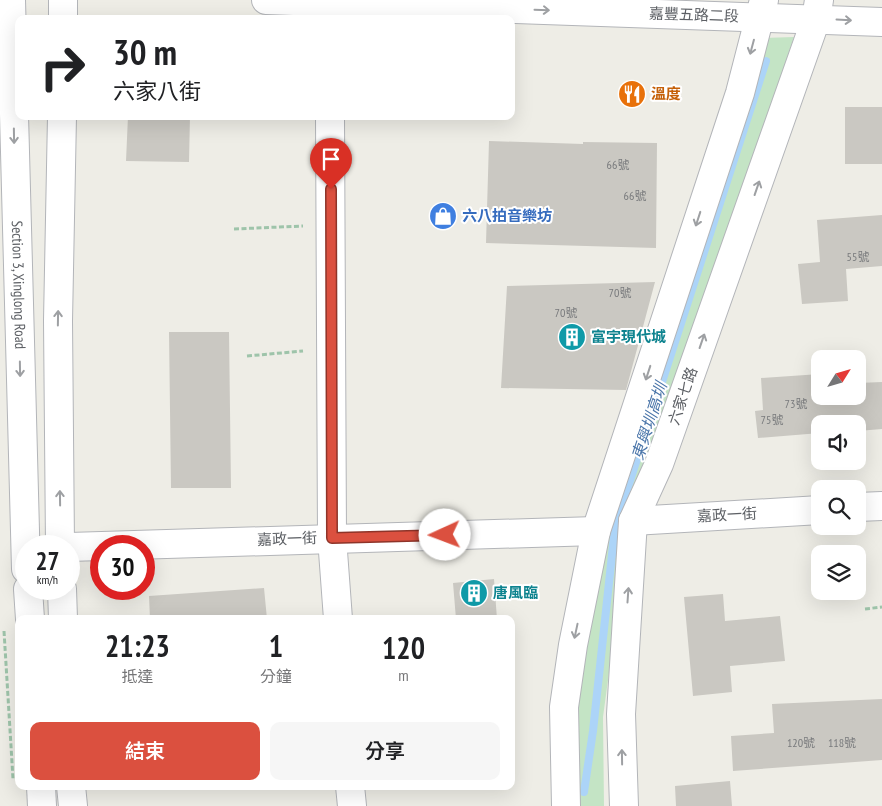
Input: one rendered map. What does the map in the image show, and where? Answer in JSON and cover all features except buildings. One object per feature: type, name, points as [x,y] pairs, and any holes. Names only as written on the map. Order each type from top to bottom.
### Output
[{"type":"street","name":"Section 3, Xinglong Road","points":[[10,0],[25,535]]},
{"type":"street","points":[[63,0],[63,15]]},
{"type":"street","name":"嘉豐五路二段","points":[[266,0],[330,10],[818,10],[882,22]]},
{"type":"street","points":[[566,806],[564,707],[573,645],[596,531],[740,92],[762,9]]},
{"type":"street","name":"六家七路","points":[[624,806],[621,714],[633,521],[659,464],[818,10]]},
{"type":"street","points":[[60,535],[58,322],[62,120]]},
{"type":"street","points":[[330,120],[332,538],[338,615]]},
{"type":"street","points":[[866,507],[882,506]]},
{"type":"street","name":"嘉政一街","points":[[633,521],[811,511]]},
{"type":"street","name":"嘉政一街","points":[[80,547],[596,531]]},
{"type":"street","points":[[18,615],[24,600]]},
{"type":"street","points":[[62,600],[63,615]]},
{"type":"street","points":[[41,790],[42,806]]},
{"type":"street","points":[[71,790],[73,806]]},
{"type":"street","points":[[350,790],[352,806]]},
{"type":"path","points":[[234,229],[331,226]]},
{"type":"path","points":[[248,356],[331,348]]},
{"type":"path","points":[[865,609],[882,607]]},
{"type":"path","points":[[14,787],[15,704]]},
{"type":"green space","points":[[794,37],[628,532],[603,717],[604,806],[577,806],[573,708],[603,530],[763,38]]},
{"type":"waterway","name":"東興圳高圳","points":[[584,792],[593,731],[615,527],[766,61]]},
{"type":"place","name":"溫度","points":[[632,94]]},
{"type":"place","name":"六八拍音樂坊","points":[[443,216]]},
{"type":"place","name":"富宇現代城","points":[[572,337]]},
{"type":"place","name":"唐風臨","points":[[474,593]]},
{"type":"route","points":[[331,189],[332,538],[445,535]]}]
